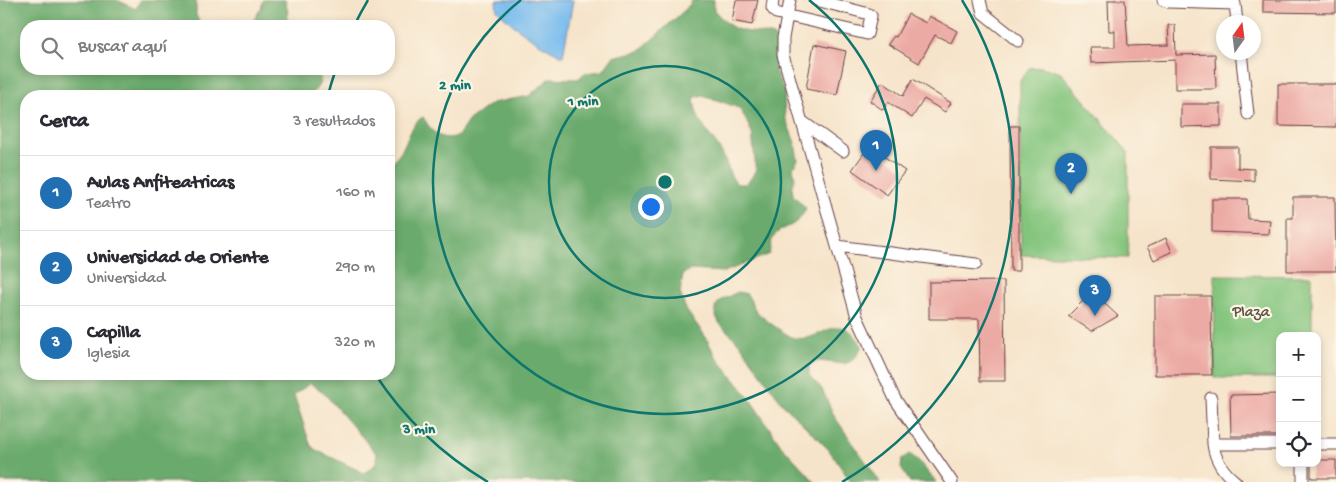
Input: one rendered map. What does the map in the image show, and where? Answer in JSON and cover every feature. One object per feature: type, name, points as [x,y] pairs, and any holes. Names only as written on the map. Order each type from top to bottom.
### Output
[{"type":"street","points":[[773,0],[774,10],[786,16],[865,34],[871,16],[863,6],[816,0]]},
{"type":"street","points":[[790,0],[786,16],[783,54],[857,317],[895,399],[952,482]]},
{"type":"street","points":[[980,0],[983,13],[1018,41]]},
{"type":"street","points":[[1163,0],[1235,2],[1236,15]]},
{"type":"street","points":[[1242,60],[1248,114]]},
{"type":"street","points":[[803,122],[843,151]]},
{"type":"street","points":[[837,246],[976,264]]},
{"type":"street","points":[[1211,398],[1214,456],[1219,465],[1236,482]]},
{"type":"street","points":[[1213,444],[1276,444]]},
{"type":"street","points":[[1321,444],[1336,444]]},
{"type":"street","points":[[1303,467],[1303,482]]},
{"type":"green space","points":[[0,0],[117,0],[136,9],[140,0],[196,0],[196,15],[198,20],[20,20],[20,75],[320,75],[321,82],[315,90],[20,90],[20,380],[395,380],[395,159],[400,154],[417,121],[423,117],[433,131],[441,137],[451,138],[458,136],[469,120],[492,103],[529,96],[550,78],[578,79],[585,73],[603,71],[613,57],[639,51],[686,9],[693,0],[714,0],[714,10],[729,25],[741,30],[773,36],[779,43],[775,71],[784,90],[785,117],[795,143],[798,160],[793,168],[795,178],[792,186],[793,195],[806,208],[798,220],[776,234],[772,240],[769,254],[724,272],[690,270],[683,274],[680,293],[686,310],[703,333],[717,358],[747,395],[781,445],[815,482],[0,482]],"holes":[[[703,95],[739,108],[752,133],[756,169],[746,184],[737,184],[734,181],[722,153],[701,122],[695,107],[694,98]],[[310,383],[323,392],[377,454],[376,464],[364,473],[314,449],[310,444],[294,395]]]},
{"type":"green space","points":[[263,0],[285,0],[288,12],[287,20],[254,20],[261,8]]},
{"type":"green space","points":[[1042,67],[1061,73],[1128,152],[1128,258],[1021,255],[1020,81],[1029,68]]},
{"type":"green space","name":"Plaza","points":[[1215,275],[1312,276],[1312,332],[1276,332],[1276,378],[1214,378]]},
{"type":"green space","points":[[738,292],[747,294],[759,314],[791,337],[805,338],[838,327],[854,334],[862,346],[853,360],[843,364],[816,361],[809,366],[809,375],[822,389],[834,416],[880,482],[851,482],[829,450],[782,403],[740,344],[720,324],[716,316],[715,307],[721,300]]},
{"type":"green space","points":[[909,454],[917,459],[936,482],[910,482],[901,468],[902,459]]},
{"type":"water","points":[[496,0],[573,0],[563,56],[545,47],[512,24],[497,10]]},
{"type":"building","points":[[736,0],[758,0],[752,25],[732,21]]},
{"type":"building","points":[[1108,0],[1125,0],[1128,46],[1169,45],[1168,25],[1175,25],[1176,55],[1215,54],[1216,89],[1175,89],[1175,60],[1091,63],[1090,47],[1115,47],[1115,31],[1109,31]]},
{"type":"building","points":[[1263,0],[1336,0],[1336,13],[1263,12]]},
{"type":"building","points":[[908,14],[926,23],[929,16],[957,31],[951,43],[935,35],[919,63],[888,44],[894,36],[896,37]]},
{"type":"building","points":[[814,44],[846,51],[837,95],[806,89]]},
{"type":"building","points":[[913,79],[951,103],[945,112],[924,99],[912,118],[888,102],[883,110],[870,101],[882,82],[903,96]]},
{"type":"building","points":[[1278,84],[1336,84],[1336,127],[1278,126]]},
{"type":"building","points":[[1181,104],[1221,104],[1221,126],[1181,127]]},
{"type":"building","points":[[1010,126],[1019,126],[1019,271],[1011,271]]},
{"type":"building","points":[[869,146],[905,171],[887,195],[852,170]]},
{"type":"building","points":[[1211,147],[1238,147],[1238,168],[1254,169],[1254,181],[1211,179]]},
{"type":"building","points":[[1293,197],[1335,197],[1336,271],[1287,271],[1287,218],[1293,218]]},
{"type":"building","points":[[1212,199],[1247,199],[1248,219],[1270,220],[1269,234],[1212,232]]},
{"type":"building","points":[[1166,238],[1172,252],[1154,260],[1147,247]]},
{"type":"building","points":[[1004,281],[1005,381],[980,381],[979,319],[929,319],[929,282]]},
{"type":"building","points":[[1092,292],[1118,316],[1092,331],[1068,316]]},
{"type":"building","points":[[1155,296],[1211,296],[1212,375],[1155,375]]},
{"type":"building","points":[[1276,394],[1276,436],[1231,436],[1230,395]]},
{"type":"building","points":[[1321,460],[1336,460],[1336,478],[1311,478],[1311,467],[1321,467]]},
{"type":"place","name":"Aulas Anfiteatricas","points":[[876,171]]},
{"type":"place","name":"Universidad de Oriente","points":[[1071,194]]},
{"type":"place","name":"Capilla","points":[[1095,316]]}]
